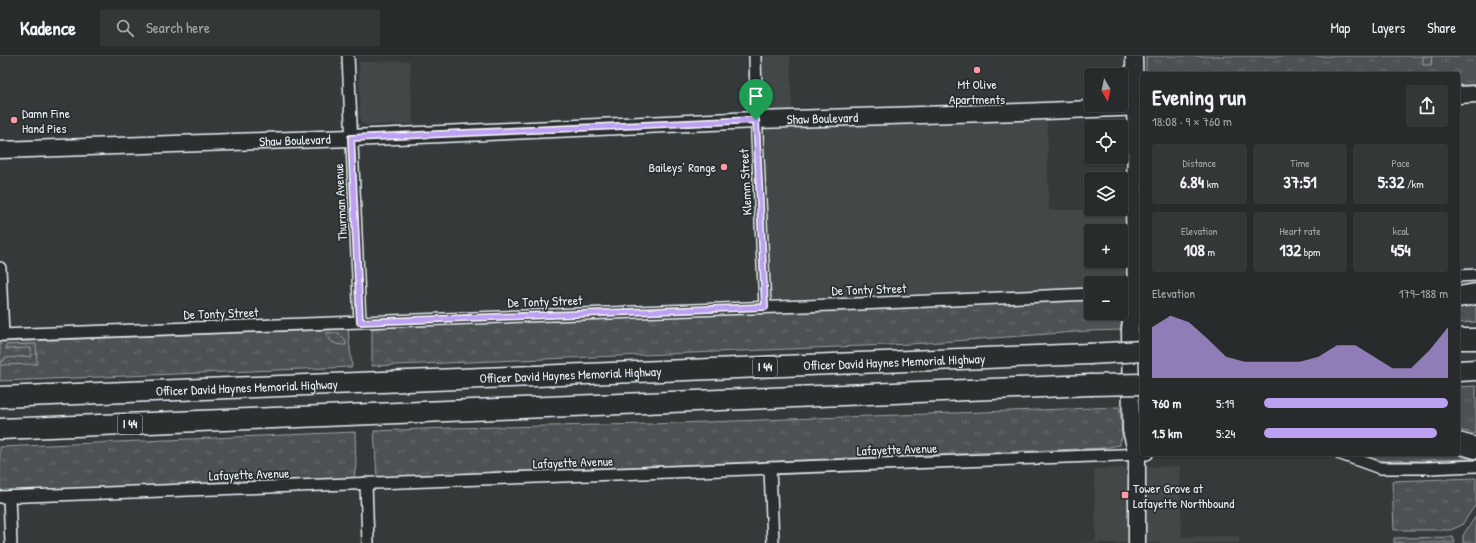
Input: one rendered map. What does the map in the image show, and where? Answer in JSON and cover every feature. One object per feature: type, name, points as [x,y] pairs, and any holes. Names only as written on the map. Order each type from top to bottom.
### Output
[{"type":"highway","points":[[1460,297],[1476,294]]},
{"type":"highway","points":[[1460,339],[1476,339]]},
{"type":"highway","name":"Officer David Haynes Memorial Highway","points":[[0,397],[1140,351]]},
{"type":"highway","points":[[1460,371],[1476,370]]},
{"type":"highway","name":"I 44","points":[[0,429],[1140,384]]},
{"type":"highway","points":[[1460,444],[1476,448]]},
{"type":"street","name":"Thurman Avenue","points":[[348,56],[360,322]]},
{"type":"street","name":"Klemm Street","points":[[755,56],[756,120],[765,307]]},
{"type":"street","points":[[1134,56],[1138,108],[1134,210],[1135,295],[1130,336],[1132,430],[1140,445]]},
{"type":"street","points":[[1460,95],[1476,94]]},
{"type":"street","name":"Shaw Boulevard","points":[[0,150],[351,138],[756,120],[1138,108]]},
{"type":"street","points":[[0,268],[1,335]]},
{"type":"street","points":[[1460,276],[1476,275]]},
{"type":"street","name":"De Tonty Street","points":[[1,335],[866,304],[1084,294]]},
{"type":"street","name":"Lafayette Avenue","points":[[4,497],[770,468],[1140,449]]},
{"type":"street","points":[[1137,543],[1142,456]]},
{"type":"street","points":[[1346,456],[1380,468],[1476,466]]},
{"type":"street","points":[[770,468],[773,543]]},
{"type":"street","points":[[366,484],[368,543]]},
{"type":"street","points":[[4,497],[11,543]]},
{"type":"shaded area","points":[[761,56],[790,56],[792,110],[768,110],[764,108]]},
{"type":"shaded area","points":[[410,61],[413,124],[366,125],[362,123],[360,117],[359,62]]},
{"type":"shaded area","points":[[1047,120],[1049,210],[1084,210],[1084,216],[1124,216],[1124,224],[1084,224],[1084,268],[1125,268],[1125,276],[1084,276],[1084,288],[773,299],[769,295],[764,131],[769,129]]},
{"type":"shaded area","points":[[1180,466],[1182,537],[1239,536],[1239,543],[1069,543],[1096,542],[1094,469]]},
{"type":"green space","points":[[1146,56],[1476,56],[1476,85],[1460,85],[1460,72],[1146,72]]},
{"type":"green space","points":[[1423,56],[1432,56],[1431,65],[1423,65]]},
{"type":"green space","points":[[1476,299],[1476,322],[1460,323],[1460,302]]},
{"type":"green space","points":[[1084,300],[1084,320],[1121,320],[1121,330],[912,344],[372,366],[372,328]]},
{"type":"green space","points":[[348,329],[352,367],[0,381],[0,342]]},
{"type":"green space","points":[[326,333],[339,333],[345,339],[346,345],[333,343]]},
{"type":"green space","points":[[36,344],[37,364],[0,365],[0,362],[4,361],[4,358],[31,356],[31,348],[6,349],[6,345]]},
{"type":"green space","points":[[1476,386],[1476,434],[1460,430],[1460,387]]},
{"type":"green space","points":[[1120,407],[1122,439],[1120,440],[1120,445],[1103,448],[377,477],[374,431],[651,424]]},
{"type":"green space","points":[[355,432],[356,465],[354,478],[0,491],[0,447]]},
{"type":"green space","points":[[1366,456],[1460,456],[1472,459],[1385,461],[1372,459]]},
{"type":"green space","points":[[1476,478],[1476,504],[1462,525],[1451,530],[1394,530],[1392,481]]},
{"type":"green space","points":[[1476,516],[1476,543],[1463,543],[1463,535]]},
{"type":"green space","points":[[1453,537],[1455,543],[1394,543],[1394,538]]},
{"type":"place","name":"Mt Olive Apartments","points":[[977,70]]},
{"type":"place","name":"Damn Fine Hand Pies","points":[[14,120]]},
{"type":"place","name":"Baileys’ Range","points":[[724,167]]},
{"type":"place","name":"Tower Grove at Lafayette Northbound","points":[[1125,495]]},
{"type":"route","points":[[756,120],[765,307],[360,322],[351,138],[756,120]]}]
